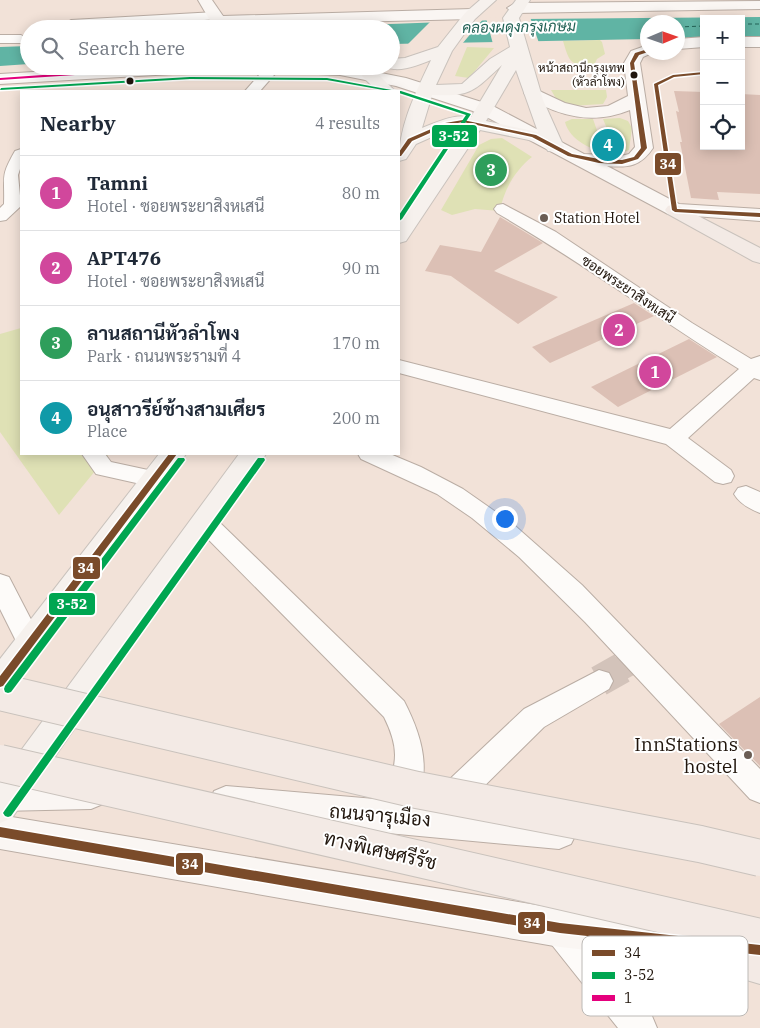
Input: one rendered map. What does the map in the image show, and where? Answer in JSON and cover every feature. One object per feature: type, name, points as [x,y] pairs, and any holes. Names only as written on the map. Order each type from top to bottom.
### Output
[{"type":"highway","points":[[675,210],[760,257]]},
{"type":"highway","points":[[0,692],[416,790],[700,844],[760,858]]},
{"type":"highway","name":"ทางพิเศษศรีรัช","points":[[2,790],[760,937]]},
{"type":"main road","points":[[205,0],[219,20]]},
{"type":"main road","points":[[400,154],[410,140],[426,90],[445,48],[471,15],[488,0]]},
{"type":"main road","points":[[640,53],[632,63],[644,148],[636,158],[622,162],[599,161],[563,151],[546,130],[533,93],[518,46],[516,9],[760,5]]},
{"type":"main road","points":[[315,20],[471,15]]},
{"type":"main road","points":[[685,43],[700,42]]},
{"type":"main road","points":[[745,42],[760,42]]},
{"type":"main road","points":[[426,90],[453,91],[468,88],[496,62],[518,46]]},
{"type":"main road","points":[[400,236],[481,116],[518,46]]},
{"type":"main road","points":[[400,63],[445,48]]},
{"type":"main road","points":[[0,80],[75,75]]},
{"type":"main road","points":[[370,75],[387,90]]},
{"type":"main road","points":[[378,75],[426,90],[481,116],[534,136],[675,210],[760,215]]},
{"type":"main road","points":[[533,93],[557,108],[591,113],[618,109],[638,97]]},
{"type":"main road","points":[[400,109],[410,140]]},
{"type":"main road","points":[[410,140],[447,124],[481,116]]},
{"type":"main road","points":[[0,683],[172,455]]},
{"type":"main road","points":[[2,790],[205,522],[252,455]]},
{"type":"main road","name":"ถนนจารุเมือง","points":[[2,790],[118,792],[415,818],[760,854]]},
{"type":"main road","points":[[0,832],[560,928],[632,936]]},
{"type":"street","points":[[0,39],[20,38]]},
{"type":"street","points":[[253,90],[263,75]]},
{"type":"street","points":[[0,216],[13,206],[14,198],[8,185],[8,175],[19,160]]},
{"type":"street","name":"ซอยพระยาสิงหเสนี","points":[[503,208],[550,236],[684,327],[758,368],[674,438]]},
{"type":"street","points":[[400,367],[674,438],[723,476]]},
{"type":"street","points":[[94,455],[104,468],[154,480]]},
{"type":"street","points":[[372,455],[396,463],[440,486],[513,536],[591,609],[760,789]]},
{"type":"street","points":[[205,522],[394,709],[406,732],[411,754],[415,818]]},
{"type":"street","points":[[0,584],[30,642]]},
{"type":"street","points":[[415,818],[534,718],[599,681]]},
{"type":"street","points":[[560,928],[582,956]]},
{"type":"street","points":[[630,1016],[640,1028]]},
{"type":"green space","points":[[193,18],[195,20],[162,20]]},
{"type":"green space","points":[[600,40],[605,54],[597,59],[594,65],[572,62],[563,41]]},
{"type":"green space","points":[[467,47],[494,48],[469,78],[455,76]]},
{"type":"green space","points":[[551,90],[606,90],[607,97],[603,104],[571,106],[558,102]]},
{"type":"green space","points":[[620,118],[628,121],[632,128],[629,150],[620,153],[606,152],[622,151],[626,145],[622,139],[610,136],[603,119]]},
{"type":"green space","points":[[572,119],[593,119],[599,136],[591,140],[591,147],[606,152],[591,148],[582,143],[568,130],[565,122]]},
{"type":"green space","points":[[502,138],[532,157],[511,181],[500,211],[475,209],[452,215],[441,210],[479,145],[491,139]]},
{"type":"green space","points":[[20,328],[20,455],[108,455],[59,515],[0,432],[0,334]]},
{"type":"water","name":"คลองผดุงกรุงเกษม","points":[[745,17],[760,17],[760,36],[745,37]]},
{"type":"water","name":"คลองผดุงกรุงเกษม","points":[[640,18],[640,39],[400,44],[400,24],[526,19]]},
{"type":"water","name":"คลองผดุงกรุงเกษม","points":[[685,18],[700,18],[700,37],[685,38]]},
{"type":"water","points":[[20,46],[20,65],[0,66],[0,47]]},
{"type":"pier","points":[[530,17],[539,43],[493,44],[486,18]]},
{"type":"pier","points":[[484,18],[462,44],[407,45],[432,20]]},
{"type":"building","points":[[674,91],[700,92],[700,150],[745,150],[745,94],[760,95],[760,194],[717,192],[719,200],[691,198],[676,111],[679,112]]},
{"type":"building","points":[[500,217],[543,243],[494,271],[558,297],[518,324],[451,276],[425,271],[440,245],[481,252]]},
{"type":"building","points":[[634,303],[654,316],[550,363],[532,347]]},
{"type":"building","points":[[689,339],[717,357],[618,407],[591,387]]},
{"type":"building","name":"InnStations hostel","points":[[760,697],[760,766],[719,724]]},
{"type":"ferry route","points":[[745,24],[760,24]]},
{"type":"ferry route","points":[[685,27],[700,26]]},
{"type":"tunnel","points":[[620,669],[638,659]]},
{"type":"tunnel","points":[[599,681],[622,668]]},
{"type":"transit line","name":"34","points":[[400,154],[410,140],[447,124],[463,121],[534,136],[570,155],[599,161],[622,162],[636,158],[644,148],[632,63],[637,54],[640,53]]},
{"type":"transit line","name":"34","points":[[700,73],[673,76],[656,84],[675,210],[760,215]]},
{"type":"transit line","name":"1","points":[[0,79],[60,75]]},
{"type":"transit line","name":"3-52","points":[[1,89],[190,78],[327,79],[389,90]]},
{"type":"transit line","name":"3-52","points":[[400,92],[469,114],[400,218]]},
{"type":"transit line","name":"34","points":[[0,683],[172,455]]},
{"type":"transit line","name":"3-52","points":[[8,689],[181,460]]},
{"type":"transit line","name":"3-52","points":[[8,813],[261,460]]},
{"type":"transit line","name":"34","points":[[0,832],[560,928],[633,936]]},
{"type":"transit line","name":"34","points":[[748,949],[760,950]]},
{"type":"place","name":"หน้าสถานีกรุงเทพ (หัวลำโพง)","points":[[634,75]]},
{"type":"place","name":"อนุสาวรีย์ช้างสามเศียร","points":[[608,145]]},
{"type":"place","name":"ลานสถานีหัวลำโพง","points":[[491,170]]},
{"type":"place","name":"Station Hotel","points":[[544,218]]},
{"type":"place","name":"APT476","points":[[619,330]]},
{"type":"place","name":"Tamni","points":[[655,372]]},
{"type":"place","name":"InnStations hostel","points":[[748,755]]}]
